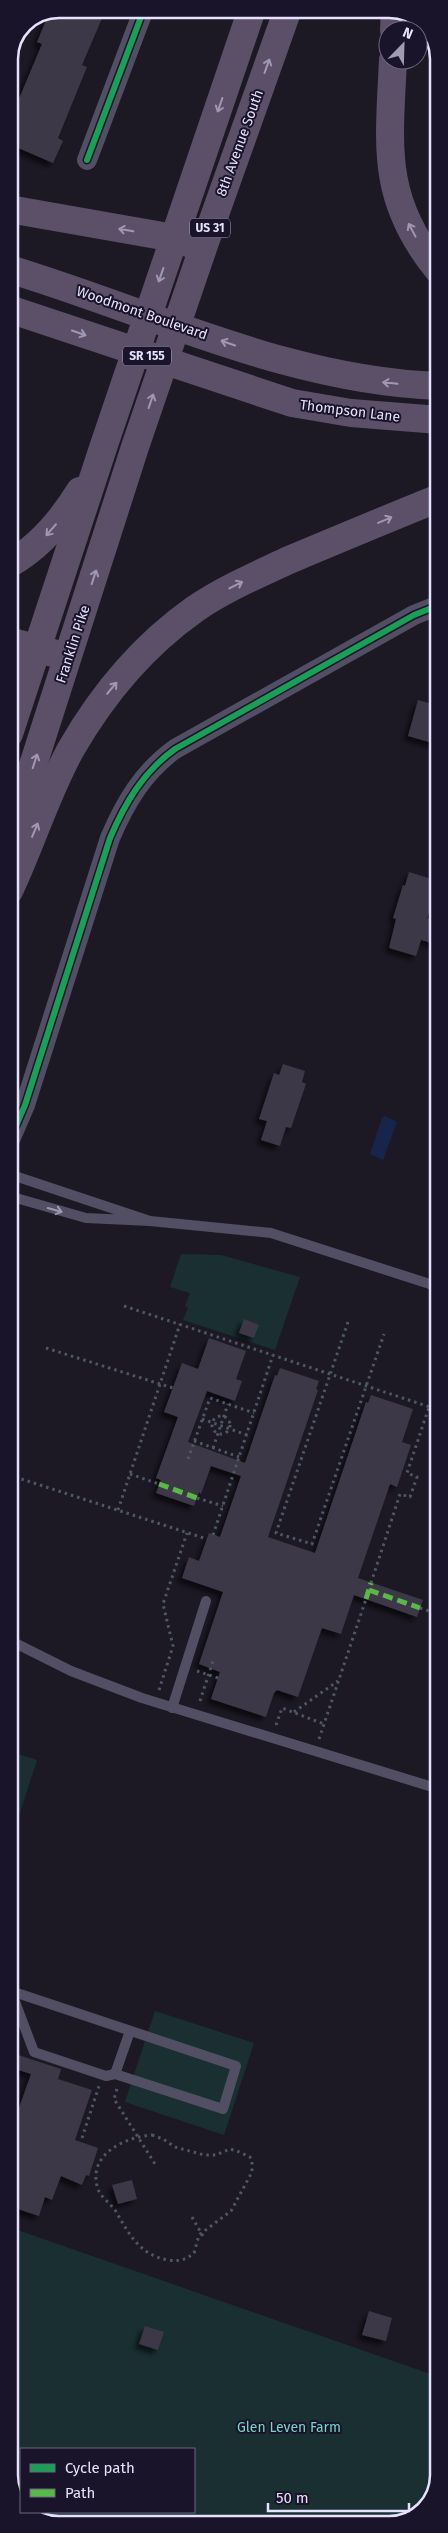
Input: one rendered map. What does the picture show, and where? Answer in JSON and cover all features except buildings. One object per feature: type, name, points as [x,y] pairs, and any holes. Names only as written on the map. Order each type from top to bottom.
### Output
[{"type":"main road","name":"US 31","points":[[18,706],[104,445],[249,18]]},
{"type":"main road","name":"8th Avenue South","points":[[135,447],[285,18]]},
{"type":"main road","points":[[393,70],[389,148],[392,181],[401,209],[413,233],[430,257]]},
{"type":"main road","points":[[18,211],[174,238],[203,248]]},
{"type":"main road","name":"Woodmont Boulevard","points":[[18,272],[275,358],[341,376],[372,382],[430,385]]},
{"type":"main road","name":"Thompson Lane","points":[[18,314],[262,395],[321,409],[430,419]]},
{"type":"main road","points":[[18,558],[33,548],[52,529],[85,483],[104,445]]},
{"type":"main road","name":"Franklin Pike","points":[[18,813],[135,447]]},
{"type":"main road","points":[[18,870],[61,770],[83,730],[111,690],[135,662],[165,633],[206,601],[252,576],[430,502]]},
{"type":"main road","points":[[18,643],[69,657]]},
{"type":"street","points":[[87,160],[141,18]]},
{"type":"street","points":[[18,1121],[25,1105],[110,838],[121,813],[141,781],[153,767],[175,749],[414,615],[430,609]]},
{"type":"lane","points":[[18,1177],[150,1221]]},
{"type":"lane","points":[[18,1199],[86,1218],[150,1221],[271,1233],[430,1284]]},
{"type":"lane","points":[[172,1708],[206,1601]]},
{"type":"lane","points":[[18,1644],[71,1671],[172,1708],[430,1786]]},
{"type":"lane","points":[[18,1994],[236,2066],[223,2109],[118,2075],[103,2076],[34,2052],[18,2011]]},
{"type":"lane","points":[[118,2075],[130,2030]]},
{"type":"path","points":[[124,1306],[429,1407],[407,1473],[417,1477],[410,1497],[400,1494],[371,1583]]},
{"type":"path","points":[[348,1322],[276,1533],[312,1544],[384,1334]]},
{"type":"path","points":[[118,1510],[180,1324]]},
{"type":"path","points":[[46,1348],[173,1388]]},
{"type":"path","points":[[213,1535],[273,1355]]},
{"type":"path","points":[[188,1460],[210,1398],[254,1413]]},
{"type":"path","points":[[213,1448],[228,1404]]},
{"type":"path","points":[[212,1422],[217,1417],[224,1417],[229,1422],[229,1429]]},
{"type":"path","points":[[202,1419],[247,1435]]},
{"type":"path","points":[[212,1422],[213,1430],[218,1434],[223,1434],[229,1429]]},
{"type":"path","points":[[194,1441],[239,1457]]},
{"type":"path","points":[[130,1474],[159,1484]]},
{"type":"path","points":[[18,1478],[207,1539]]},
{"type":"path","points":[[197,1498],[223,1506]]},
{"type":"path","points":[[155,1702],[173,1646],[163,1604],[187,1533]]},
{"type":"path","points":[[315,1752],[366,1599]]},
{"type":"path","points":[[420,1608],[430,1611]]},
{"type":"path","points":[[200,1701],[213,1662]]},
{"type":"path","points":[[294,1712],[338,1681]]},
{"type":"path","points":[[160,1688],[208,1704]]},
{"type":"path","points":[[268,1723],[276,1726],[282,1708],[324,1724]]},
{"type":"path","points":[[118,2075],[114,2099],[155,2164]]},
{"type":"path","points":[[82,2138],[103,2076]]},
{"type":"path","points":[[157,2136],[175,2147],[204,2155],[216,2155],[230,2149],[237,2151],[252,2162],[252,2172],[231,2211],[201,2234],[197,2239],[194,2253],[184,2260],[173,2261],[150,2254],[132,2239],[110,2203],[98,2191],[96,2179],[101,2159],[113,2148],[137,2137],[157,2136]]},
{"type":"path","points":[[192,2217],[204,2238]]},
{"type":"green space","points":[[181,1254],[221,1255],[300,1277],[275,1350],[183,1320],[188,1308],[185,1306],[190,1293],[170,1287]]},
{"type":"green space","points":[[18,1754],[37,1760],[18,1818]]},
{"type":"green space","points":[[155,2011],[254,2043],[224,2135],[125,2102]]},
{"type":"green space","name":"Glen Leven Farm","points":[[18,2230],[430,2374],[430,2482],[425,2495],[414,2507],[395,2515],[56,2515],[46,2513],[195,2513],[195,2448],[20,2448],[20,2487],[18,2480]]},
{"type":"water","points":[[385,1116],[397,1122],[383,1160],[370,1154],[382,1118]]},
{"type":"marked path","points":[[159,1484],[197,1498]]},
{"type":"marked path","points":[[366,1599],[371,1583]]},
{"type":"marked path","points":[[369,1590],[420,1608]]},
{"type":"cycle path","points":[[87,160],[141,18]]},
{"type":"cycle path","points":[[18,1121],[25,1105],[110,838],[122,813],[144,778],[175,749],[414,615],[430,609]]}]
